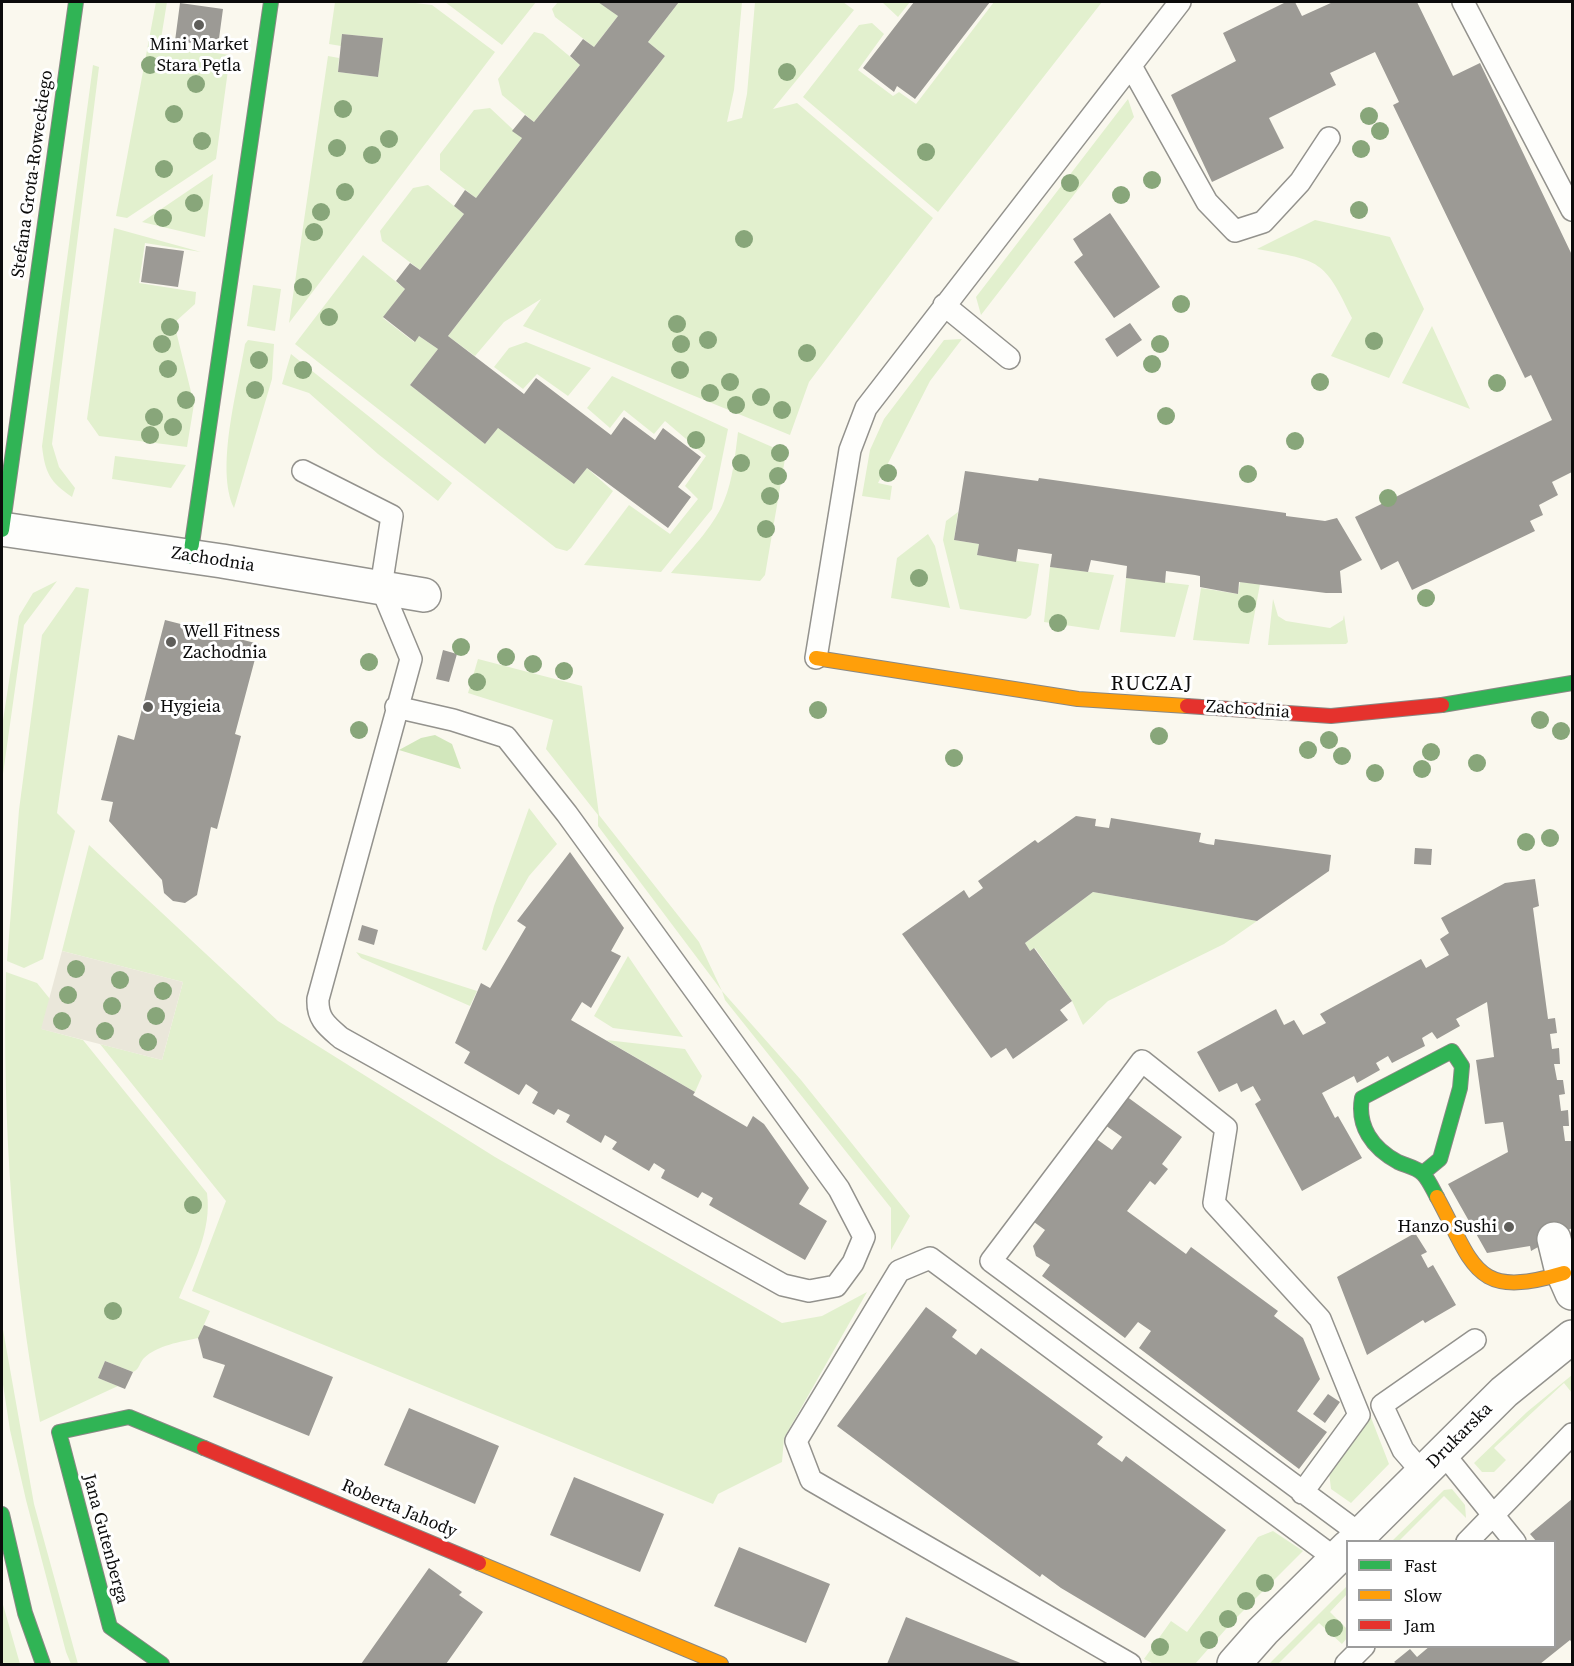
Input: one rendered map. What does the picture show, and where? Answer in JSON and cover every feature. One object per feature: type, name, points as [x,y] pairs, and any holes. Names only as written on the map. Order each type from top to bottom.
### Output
[{"type":"street","name":"Stefana Grota-Roweckiego","points":[[2,530],[76,2]]},
{"type":"street","points":[[190,557],[271,2]]},
{"type":"street","name":"Zachodnia","points":[[2,530],[190,557],[424,595]]},
{"type":"street","name":"Zachodnia","points":[[816,658],[1078,699],[1331,716],[1468,702],[1572,683]]},
{"type":"street","points":[[1423,1173],[1440,1159],[1460,1088],[1462,1066],[1452,1051],[1362,1098],[1359,1117],[1371,1141],[1396,1161],[1423,1173],[1470,1260],[1484,1275],[1499,1283],[1518,1286],[1568,1283],[1554,1239]]},
{"type":"street","name":"Drukarska","points":[[1354,1540],[1504,1392],[1572,1337]]},
{"type":"street","name":"Roberta Jahody","points":[[59,1432],[129,1417],[721,1665]]},
{"type":"street","name":"Jana Gutenberga","points":[[59,1432],[110,1627],[162,1665]]},
{"type":"street","points":[[2,1514],[25,1613],[42,1665]]},
{"type":"street","name":"Drukarska","points":[[1234,1665],[1263,1631],[1346,1548]]},
{"type":"lane","points":[[816,658],[856,430],[876,393],[1180,2]]},
{"type":"lane","points":[[1463,2],[1572,210]]},
{"type":"lane","points":[[1131,66],[1207,202],[1235,231],[1263,222],[1300,182],[1329,138]]},
{"type":"lane","points":[[944,305],[1009,358]]},
{"type":"lane","points":[[303,471],[392,516],[381,587],[411,659],[396,707],[318,999],[317,1013],[324,1024],[341,1038],[783,1285],[809,1291],[836,1286],[853,1263],[864,1237],[839,1189],[567,814],[506,737],[453,720],[396,707]]},
{"type":"lane","points":[[1302,1493],[1359,1415],[1320,1319],[1214,1203],[1226,1128],[1142,1061],[991,1261],[1302,1493],[1346,1542]]},
{"type":"lane","points":[[1130,1665],[811,1480],[796,1441],[899,1270],[930,1258],[1346,1543]]},
{"type":"lane","points":[[1475,1340],[1382,1405],[1403,1450],[1433,1463],[1493,1514],[1513,1540]]},
{"type":"lane","points":[[1469,1540],[1572,1434]]},
{"type":"lane","points":[[1346,1665],[1363,1648]]},
{"type":"green space","points":[[156,2],[167,2],[160,45],[230,55],[216,159],[127,218],[116,216]]},
{"type":"green space","points":[[335,2],[407,2],[432,5],[495,52],[289,323],[328,56],[339,58],[338,72],[378,77],[382,38],[342,34],[341,46],[329,44]]},
{"type":"green space","points":[[445,2],[536,2],[502,45]]},
{"type":"green space","points":[[558,2],[600,2],[618,16],[594,47],[555,17],[552,9]]},
{"type":"green space","points":[[679,2],[742,2],[734,90],[727,122],[742,118],[747,94],[755,2],[843,2],[854,10],[773,109],[797,103],[933,218],[809,382],[790,435],[523,326],[541,299],[504,322],[475,356],[448,336],[665,56],[648,42]]},
{"type":"green space","points":[[882,2],[910,2],[898,17]]},
{"type":"green space","points":[[994,2],[1102,2],[938,212],[803,97],[859,25],[872,23],[884,34],[858,70],[893,96],[899,92],[916,104]]},
{"type":"green space","points":[[534,32],[543,34],[580,65],[534,122],[502,95],[498,79]]},
{"type":"green space","points":[[93,65],[99,67],[52,444],[59,467],[75,488],[72,497],[50,476],[42,446]]},
{"type":"green space","points":[[1128,99],[1134,117],[981,315],[976,297]]},
{"type":"green space","points":[[490,108],[522,138],[476,198],[440,170],[440,154],[474,110]]},
{"type":"green space","points":[[213,174],[205,237],[142,222]]},
{"type":"green space","points":[[428,185],[464,214],[420,270],[382,241],[380,231],[413,188]]},
{"type":"green space","points":[[1315,220],[1390,237],[1424,309],[1389,378],[1331,356],[1352,318],[1326,273],[1307,261],[1257,249]]},
{"type":"green space","points":[[114,228],[201,252],[145,243],[139,283],[196,292],[195,304],[174,323],[194,404],[187,447],[99,436],[87,419]]},
{"type":"green space","points":[[363,255],[405,289],[383,318],[414,342],[419,336],[438,349],[410,385],[485,444],[498,428],[574,484],[587,468],[613,491],[567,551],[556,548],[295,344]]},
{"type":"green space","points":[[253,285],[281,289],[275,331],[247,326]]},
{"type":"green space","points":[[1432,326],[1470,409],[1402,383]]},
{"type":"green space","points":[[962,339],[930,381],[878,483],[892,486],[890,500],[862,496],[870,450],[884,419],[944,340]]},
{"type":"green space","points":[[248,340],[274,344],[272,379],[234,508],[229,492],[227,451],[233,405],[245,344]]},
{"type":"green space","points":[[526,342],[591,368],[568,396],[537,374],[523,389],[494,367],[509,348]]},
{"type":"green space","points":[[291,354],[452,483],[438,501],[378,454],[309,393],[282,384]]},
{"type":"green space","points":[[612,376],[728,429],[712,509],[661,572],[584,565],[629,505],[670,534],[698,499],[685,486],[706,456],[665,421],[654,434],[624,410],[610,428],[587,408]]},
{"type":"green space","points":[[738,432],[786,453],[765,575],[760,581],[671,573],[714,521],[719,511],[732,476]]},
{"type":"green space","points":[[115,456],[186,465],[171,488],[112,479]]},
{"type":"green space","points":[[958,512],[954,540],[979,544],[977,555],[1039,564],[1031,615],[1026,619],[960,609],[943,540],[946,521]]},
{"type":"green space","points":[[928,534],[935,546],[950,608],[891,598],[897,558]]},
{"type":"green space","points":[[1050,567],[1114,575],[1099,630],[1044,622]]},
{"type":"green space","points":[[1126,578],[1189,585],[1175,637],[1120,632]]},
{"type":"green space","points":[[57,581],[24,625],[2,781],[2,727],[19,616],[33,593]]},
{"type":"green space","points":[[1240,582],[1260,584],[1249,644],[1193,640],[1201,588],[1238,594]]},
{"type":"green space","points":[[76,587],[89,589],[57,813],[75,831],[43,959],[24,968],[7,961],[19,810],[42,635]]},
{"type":"green space","points":[[1273,599],[1278,616],[1286,621],[1330,628],[1343,620],[1344,615],[1348,642],[1346,644],[1268,645]]},
{"type":"green space","points":[[478,659],[582,686],[599,815],[699,942],[722,991],[598,826],[598,815],[546,749],[553,720],[468,693]]},
{"type":"green space","points":[[435,735],[452,744],[461,769],[399,750],[421,738]]},
{"type":"green space","points":[[529,808],[557,844],[529,876],[486,951],[482,949],[494,906]]},
{"type":"green space","points":[[89,845],[278,1021],[495,1157],[782,1323],[822,1316],[867,1292],[784,1438],[782,1462],[718,1494],[713,1504],[192,1291],[226,1201],[100,1044],[162,1060],[183,982],[62,951]]},
{"type":"green space","points":[[1093,892],[1257,921],[1224,944],[1108,1001],[1083,1025],[1072,1001],[1035,948],[1030,951],[1025,943]]},
{"type":"green space","points":[[356,952],[477,991],[470,1006],[361,958]]},
{"type":"green space","points":[[628,956],[683,1037],[613,1028],[594,1016]]},
{"type":"green space","points":[[6,972],[37,983],[50,999],[42,1029],[83,1040],[207,1193],[207,1221],[204,1234],[179,1298],[210,1311],[198,1338],[156,1350],[144,1358],[133,1372],[105,1361],[98,1378],[118,1386],[40,1422],[23,1310],[11,1198],[6,1085]]},
{"type":"green space","points":[[722,991],[801,1080],[910,1216],[891,1250],[891,1208],[725,1000]]},
{"type":"green space","points":[[606,1040],[685,1049],[702,1076],[695,1092]]},
{"type":"green space","points":[[2,1324],[34,1504],[78,1664],[71,1664],[66,1652],[10,1430],[2,1378]]},
{"type":"green space","points":[[1572,1375],[1572,1393],[1564,1383],[1494,1448],[1506,1460],[1494,1472],[1482,1472],[1474,1463],[1527,1412]]},
{"type":"green space","points":[[1370,1415],[1389,1464],[1351,1503],[1331,1489],[1329,1472]]},
{"type":"green space","points":[[1452,1489],[1465,1505],[1466,1518],[1444,1496],[1400,1540],[1393,1540],[1444,1490]]},
{"type":"green space","points":[[1273,1531],[1303,1551],[1233,1621],[1195,1664],[1154,1664],[1144,1659],[1171,1621],[1187,1632],[1258,1537]]},
{"type":"green space","points":[[1346,1587],[1346,1595],[1330,1612],[1346,1628],[1346,1639],[1342,1644],[1319,1623],[1278,1664],[1269,1664]]},
{"type":"green space","points":[[2,1601],[20,1664],[2,1664]]},
{"type":"shaded area","points":[[62,951],[183,982],[162,1060],[41,1029]]},
{"type":"building","points":[[598,2],[679,2],[648,42],[665,56],[448,336],[524,394],[536,378],[611,435],[624,417],[655,440],[663,428],[701,457],[678,487],[691,497],[668,528],[587,468],[574,484],[498,428],[485,444],[410,385],[438,349],[419,336],[415,342],[383,317],[405,289],[396,281],[410,263],[420,270],[464,214],[454,206],[465,190],[476,198],[522,138],[512,131],[525,115],[534,122],[580,65],[570,56],[583,39],[594,47],[618,16]]},
{"type":"building","points":[[914,2],[990,2],[915,99],[897,86],[894,92],[863,68]]},
{"type":"building","points":[[1286,2],[1295,2],[1302,16],[1333,2],[1417,2],[1453,76],[1480,63],[1572,255],[1572,472],[1552,482],[1558,495],[1539,505],[1543,515],[1530,521],[1535,531],[1412,590],[1398,561],[1381,570],[1355,517],[1552,420],[1531,375],[1525,378],[1393,105],[1399,102],[1375,52],[1330,73],[1336,85],[1269,118],[1284,148],[1212,182],[1171,95],[1236,61],[1223,33]]},
{"type":"building","name":"Mini Market Stara Pętla","points":[[180,3],[223,9],[218,46],[175,41]]},
{"type":"building","points":[[342,34],[383,38],[378,77],[338,72]]},
{"type":"building","points":[[1110,213],[1160,287],[1114,318],[1074,262],[1083,255],[1073,239]]},
{"type":"building","points":[[146,246],[184,251],[178,287],[141,282]]},
{"type":"building","points":[[1130,323],[1142,340],[1117,357],[1105,339]]},
{"type":"building","points":[[965,471],[1038,481],[1039,478],[1286,513],[1286,516],[1325,521],[1337,518],[1362,560],[1340,571],[1342,593],[1239,582],[1238,594],[1200,587],[1200,576],[1195,575],[1166,571],[1165,583],[1126,578],[1127,566],[1091,560],[1088,572],[1050,567],[1052,554],[1018,549],[1016,562],[977,555],[979,544],[954,540]]},
{"type":"building","points":[[165,620],[259,644],[235,734],[241,736],[217,829],[211,827],[197,895],[185,903],[173,901],[164,893],[162,880],[109,821],[113,802],[101,800],[118,735],[134,740]]},
{"type":"building","points":[[443,650],[457,654],[449,682],[436,679]]},
{"type":"building","points":[[1076,816],[1096,819],[1095,826],[1109,828],[1111,818],[1201,833],[1199,842],[1207,844],[1214,845],[1215,839],[1331,855],[1329,871],[1257,921],[1093,892],[1025,943],[1030,951],[1034,948],[1072,1001],[1060,1010],[1068,1020],[1013,1059],[1006,1048],[991,1058],[902,934],[964,890],[969,898],[983,888],[978,881],[1035,840],[1038,843]]},
{"type":"building","points":[[1415,848],[1432,849],[1431,865],[1414,864]]},
{"type":"building","points":[[570,852],[624,928],[611,951],[621,956],[591,1008],[582,1002],[571,1020],[695,1092],[693,1095],[747,1127],[753,1116],[764,1124],[809,1188],[799,1204],[827,1221],[805,1260],[709,1205],[713,1198],[702,1192],[698,1198],[661,1178],[665,1170],[654,1163],[649,1171],[612,1149],[617,1142],[605,1135],[601,1143],[566,1122],[570,1115],[558,1109],[554,1115],[532,1103],[538,1092],[526,1084],[519,1095],[464,1063],[470,1052],[455,1043],[481,983],[490,988],[526,927],[517,921]]},
{"type":"building","points":[[1535,879],[1539,906],[1533,908],[1548,1019],[1555,1018],[1557,1033],[1550,1034],[1552,1049],[1559,1048],[1560,1064],[1554,1064],[1557,1080],[1563,1080],[1565,1094],[1559,1095],[1561,1111],[1568,1110],[1569,1126],[1563,1126],[1565,1141],[1571,1141],[1572,1150],[1572,1228],[1531,1251],[1530,1246],[1487,1253],[1448,1184],[1508,1152],[1503,1122],[1485,1124],[1476,1060],[1494,1057],[1487,1002],[1456,1019],[1460,1026],[1437,1039],[1432,1032],[1422,1038],[1425,1046],[1392,1063],[1388,1056],[1376,1063],[1380,1070],[1357,1083],[1354,1076],[1322,1093],[1335,1118],[1338,1116],[1362,1158],[1302,1191],[1255,1104],[1261,1100],[1253,1086],[1241,1092],[1237,1083],[1219,1092],[1197,1052],[1276,1009],[1284,1025],[1294,1020],[1303,1035],[1326,1023],[1320,1014],[1421,959],[1426,968],[1449,955],[1440,939],[1449,933],[1441,918],[1505,883]]},
{"type":"building","points":[[362,925],[378,930],[374,945],[358,940]]},
{"type":"building","points":[[1126,1096],[1182,1137],[1162,1164],[1168,1169],[1155,1185],[1150,1181],[1127,1211],[1186,1254],[1191,1247],[1278,1311],[1274,1316],[1303,1338],[1320,1379],[1297,1411],[1327,1432],[1299,1469],[1139,1348],[1151,1331],[1138,1322],[1125,1338],[1042,1276],[1050,1265],[1036,1256],[1033,1246],[1045,1230],[1034,1222],[1095,1138],[1112,1150],[1122,1137],[1105,1125]]},
{"type":"building","points":[[1415,1233],[1427,1252],[1421,1255],[1428,1268],[1433,1265],[1456,1305],[1425,1323],[1423,1320],[1367,1355],[1337,1277]]},
{"type":"building","points":[[926,1307],[957,1330],[952,1337],[976,1355],[981,1348],[1103,1437],[1097,1444],[1122,1462],[1126,1456],[1226,1530],[1145,1638],[1061,1588],[1042,1574],[1040,1577],[837,1426]]},
{"type":"building","points":[[204,1325],[333,1377],[309,1436],[213,1397],[225,1365],[203,1358],[198,1338]]},
{"type":"building","points":[[105,1361],[133,1372],[125,1389],[98,1378]]},
{"type":"building","points":[[1328,1394],[1340,1402],[1325,1423],[1313,1414]]},
{"type":"building","points":[[409,1408],[499,1446],[475,1504],[384,1465]]},
{"type":"building","points":[[574,1477],[664,1514],[640,1572],[550,1535]]},
{"type":"building","points":[[1572,1499],[1572,1643],[1570,1640],[1540,1664],[1397,1664],[1394,1662],[1410,1649],[1417,1657],[1428,1648],[1556,1648],[1556,1540],[1535,1540],[1530,1534]]},
{"type":"building","points":[[739,1547],[830,1584],[806,1643],[714,1606]]},
{"type":"building","points":[[429,1568],[462,1592],[459,1595],[483,1612],[446,1664],[361,1664]]},
{"type":"building","points":[[906,1617],[1023,1664],[887,1664]]},
{"type":"traffic: fast","points":[[2,530],[76,2]]},
{"type":"traffic: fast","points":[[190,557],[271,2]]},
{"type":"traffic: fast","points":[[1442,705],[1572,683]]},
{"type":"traffic: fast","points":[[1423,1173],[1440,1159],[1460,1088],[1462,1066],[1452,1051],[1362,1098],[1364,1127],[1374,1143],[1398,1162],[1420,1172],[1427,1179],[1437,1197]]},
{"type":"traffic: fast","points":[[162,1664],[110,1627],[59,1432],[129,1417],[204,1448]]},
{"type":"traffic: fast","points":[[2,1514],[25,1613],[43,1664]]},
{"type":"traffic: slow","points":[[816,658],[1078,699],[1187,706]]},
{"type":"traffic: slow","points":[[1437,1197],[1470,1259],[1481,1271],[1494,1279],[1512,1282],[1564,1273]]},
{"type":"traffic: slow","points":[[479,1563],[721,1664]]},
{"type":"traffic: jam","points":[[1187,706],[1331,716],[1442,705]]},
{"type":"traffic: jam","points":[[204,1448],[479,1563]]},
{"type":"place","name":"Mini Market Stara Pętla","points":[[199,25]]},
{"type":"place","name":"Well Fitness Zachodnia","points":[[171,642]]},
{"type":"place","name":"Hygieia","points":[[148,707]]},
{"type":"place","name":"Hanzo Sushi","points":[[1509,1227]]},
{"type":"district","name":"RUCZAJ","points":[[1152,685]]}]
